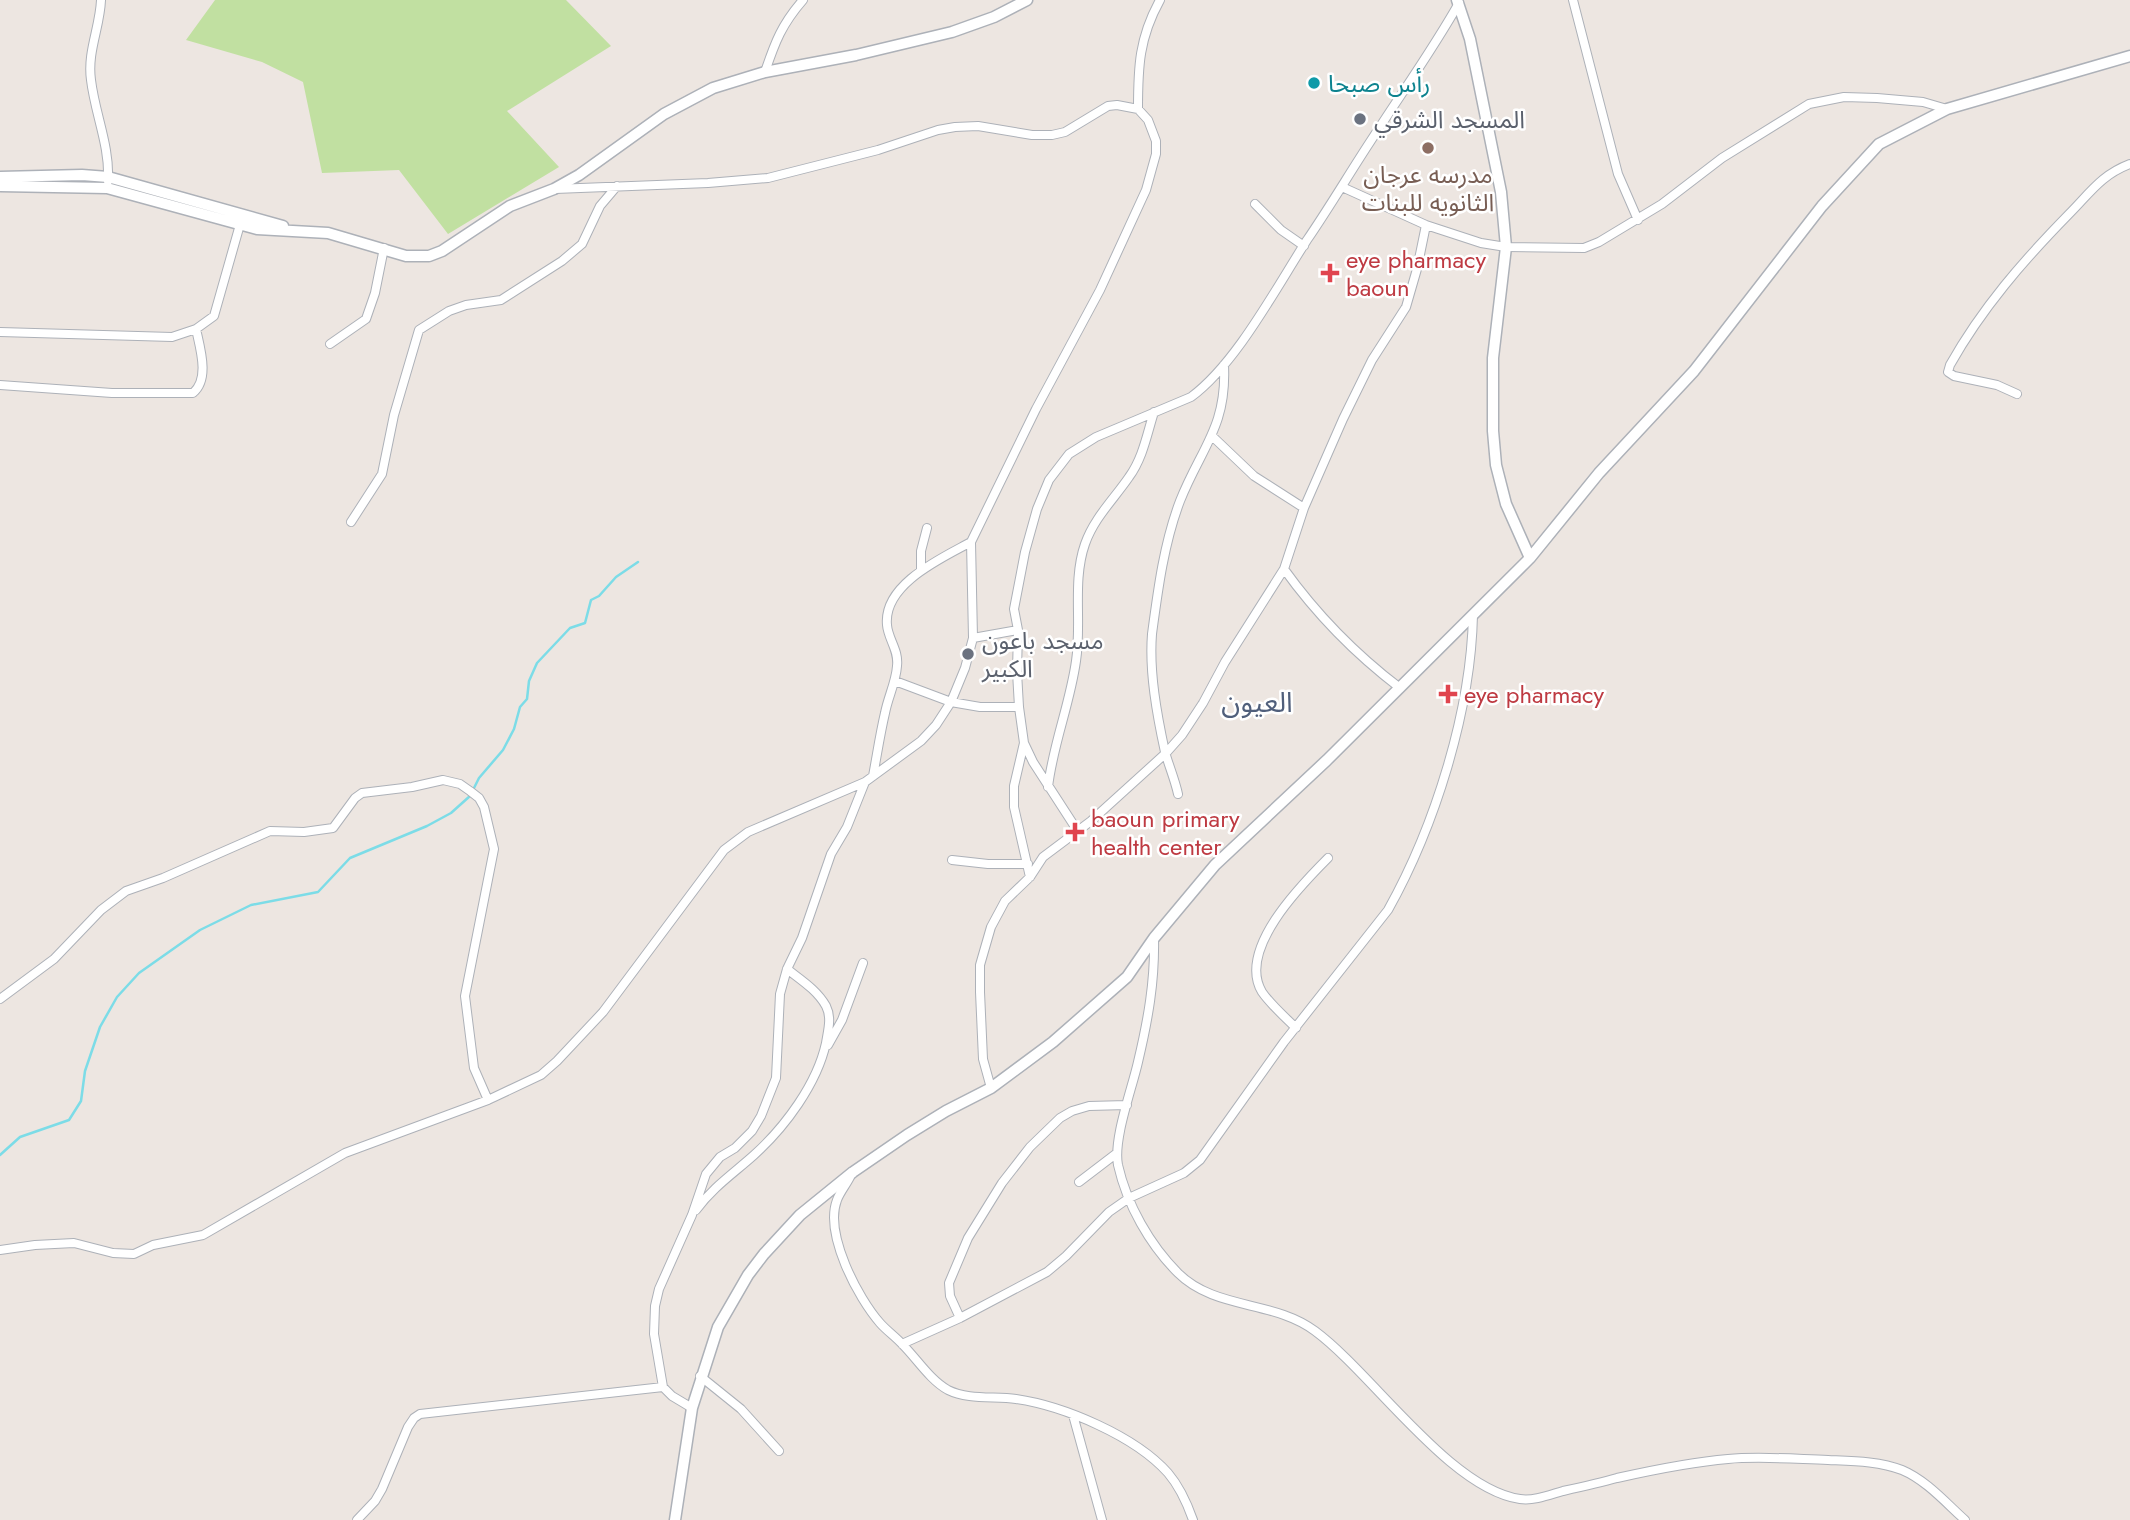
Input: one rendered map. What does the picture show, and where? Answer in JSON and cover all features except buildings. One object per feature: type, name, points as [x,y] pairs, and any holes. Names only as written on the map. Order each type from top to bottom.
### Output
[{"type":"street","points":[[101,0],[100,19],[92,46],[90,78],[104,134],[107,182]]},
{"type":"street","points":[[765,72],[789,15],[803,0]]},
{"type":"street","points":[[0,177],[82,175],[241,220],[328,233],[407,256],[429,256],[442,251],[510,206],[554,189],[579,175],[690,98],[735,80],[765,72],[952,32],[994,17],[1027,0]]},
{"type":"street","points":[[1138,109],[1138,65],[1141,49],[1149,22],[1160,0]]},
{"type":"street","points":[[1573,0],[1618,174],[1638,220]]},
{"type":"street","points":[[1077,830],[1048,787],[1024,743],[1019,707],[1018,630],[1014,609],[1031,529],[1049,481],[1061,462],[1082,445],[1191,397],[1224,365],[1434,46],[1459,1]]},
{"type":"street","points":[[1459,1],[1470,39],[1501,192],[1506,247],[1493,358],[1493,431],[1500,488],[1531,558]]},
{"type":"street","points":[[675,1520],[692,1408],[718,1327],[731,1301],[756,1264],[800,1215],[853,1172],[946,1111],[991,1088],[1053,1042],[1127,976],[1154,938],[1215,865],[1531,558],[1599,473],[1694,371],[1822,206],[1879,144],[1947,109],[2130,56]]},
{"type":"street","points":[[1342,187],[1458,237],[1506,247],[1584,248],[1638,220],[1722,158],[1814,102],[1844,97],[1877,98],[1923,102],[1947,109]]},
{"type":"street","points":[[0,1250],[74,1243],[113,1253],[134,1254],[153,1245],[203,1235],[345,1153],[488,1100],[541,1074],[557,1061],[617,995],[724,850],[748,832],[865,782],[921,741],[936,725],[951,702],[965,668],[973,638],[971,542],[1036,409],[1100,290],[1146,190],[1156,154],[1156,141],[1148,120],[1138,109],[1108,106],[1065,132],[1052,135],[1032,135],[978,126],[956,127],[768,178],[732,182],[554,189]]},
{"type":"street","points":[[2017,394],[1997,385],[1954,376],[1948,373],[1950,365],[1982,314],[2030,254],[2106,175],[2130,164]]},
{"type":"street","points":[[0,186],[107,182]]},
{"type":"street","points":[[351,522],[382,474],[394,415],[419,330],[449,311],[466,305],[501,300],[562,261],[582,244],[600,206],[617,186]]},
{"type":"street","points":[[1255,204],[1280,230],[1304,246]]},
{"type":"street","points":[[0,332],[172,337],[196,329],[214,316],[241,220]]},
{"type":"street","points":[[991,1088],[984,1059],[980,965],[991,927],[1005,901],[1030,877],[1043,857],[1091,821],[1166,754],[1203,703],[1284,569],[1323,461],[1357,388],[1406,307],[1426,225]]},
{"type":"street","points":[[330,344],[366,319],[375,293],[384,248]]},
{"type":"street","points":[[0,386],[103,393],[193,393],[202,383],[201,348],[196,329]]},
{"type":"street","points":[[1178,794],[1166,754],[1151,649],[1173,524],[1185,491],[1212,436],[1225,394],[1224,365]]},
{"type":"street","points":[[1048,787],[1051,763],[1062,727],[1076,661],[1079,583],[1084,545],[1091,530],[1138,461],[1154,412]]},
{"type":"street","points":[[1212,436],[1254,476],[1304,508]]},
{"type":"street","points":[[921,570],[921,551],[927,528]]},
{"type":"street","points":[[873,776],[885,710],[895,681],[897,657],[887,620],[897,594],[905,583],[921,570],[971,542]]},
{"type":"street","points":[[1284,569],[1334,632],[1399,688]]},
{"type":"street","points":[[902,1344],[960,1318],[1046,1272],[1066,1256],[1108,1212],[1129,1198],[1184,1173],[1200,1160],[1296,1028],[1388,910],[1417,852],[1443,776],[1464,698],[1471,656],[1473,615]]},
{"type":"street","points":[[973,638],[1018,630]]},
{"type":"street","points":[[895,681],[951,702],[980,707],[1019,707]]},
{"type":"street","points":[[1024,743],[1014,786],[1014,807],[1030,877]]},
{"type":"street","points":[[0,999],[54,959],[101,910],[126,891],[163,878],[270,831],[304,832],[333,828],[355,797],[362,793],[450,781],[460,784],[479,798],[489,823],[494,849],[465,996],[474,1068],[488,1100]]},
{"type":"street","points":[[692,1408],[678,1401],[663,1387],[654,1334],[659,1289],[692,1215],[706,1174],[720,1157],[735,1148],[752,1131],[761,1116],[776,1078],[778,1008],[787,970],[802,938],[831,854],[847,827],[865,782]]},
{"type":"street","points":[[1296,1028],[1261,990],[1256,965],[1257,953],[1283,911],[1328,858]]},
{"type":"street","points":[[952,860],[988,864],[1028,864]]},
{"type":"street","points":[[1154,938],[1152,1000],[1117,1153],[1119,1170],[1129,1198],[1149,1237],[1164,1258],[1188,1282],[1214,1296],[1284,1315],[1314,1330],[1450,1460],[1476,1481],[1514,1499],[1536,1499],[1648,1471],[1730,1459],[1857,1461],[1902,1470],[1917,1479],[1965,1520]]},
{"type":"street","points":[[692,1215],[710,1191],[777,1132],[808,1086],[842,1020],[863,963]]},
{"type":"street","points":[[787,970],[819,996],[826,1007],[830,1024],[824,1054]]},
{"type":"street","points":[[960,1318],[950,1296],[949,1283],[968,1238],[1002,1183],[1030,1147],[1060,1118],[1072,1111],[1089,1106],[1127,1104]]},
{"type":"street","points":[[1079,1182],[1117,1153]]},
{"type":"street","points":[[853,1172],[836,1201],[835,1228],[846,1265],[869,1308],[933,1378],[949,1391],[1019,1400],[1073,1415],[1125,1440],[1151,1458],[1177,1486],[1193,1520]]},
{"type":"street","points":[[701,1376],[741,1409],[779,1451]]},
{"type":"street","points":[[357,1520],[375,1502],[383,1489],[408,1427],[420,1414],[663,1387]]},
{"type":"street","points":[[1073,1415],[1102,1520]]},
{"type":"green space","points":[[215,0],[566,0],[611,46],[507,111],[559,167],[448,234],[399,170],[322,173],[303,82],[262,62],[186,40]]},
{"type":"waterway","points":[[0,1155],[20,1137],[69,1120],[81,1101],[85,1071],[100,1027],[117,997],[139,973],[200,930],[251,905],[318,892],[350,858],[427,826],[451,813],[470,796],[479,778],[503,750],[514,729],[520,707],[527,699],[529,681],[537,663],[570,628],[585,623],[591,600],[599,596],[616,577],[638,562]]},
{"type":"place","name":"رأس صبحا","points":[[1314,83]]},
{"type":"place","name":"المسجد الشرقي","points":[[1360,119]]},
{"type":"place","name":"مدرسه عرجان الثانويه للبنات","points":[[1428,148]]},
{"type":"place","name":"eye pharmacy baoun","points":[[1330,273]]},
{"type":"place","name":"مسجد باعون الكبير","points":[[968,654]]},
{"type":"place","name":"eye pharmacy","points":[[1448,694]]},
{"type":"place","name":"baoun primary health center","points":[[1075,832]]},
{"type":"district","name":"العيون","points":[[1257,702]]}]
